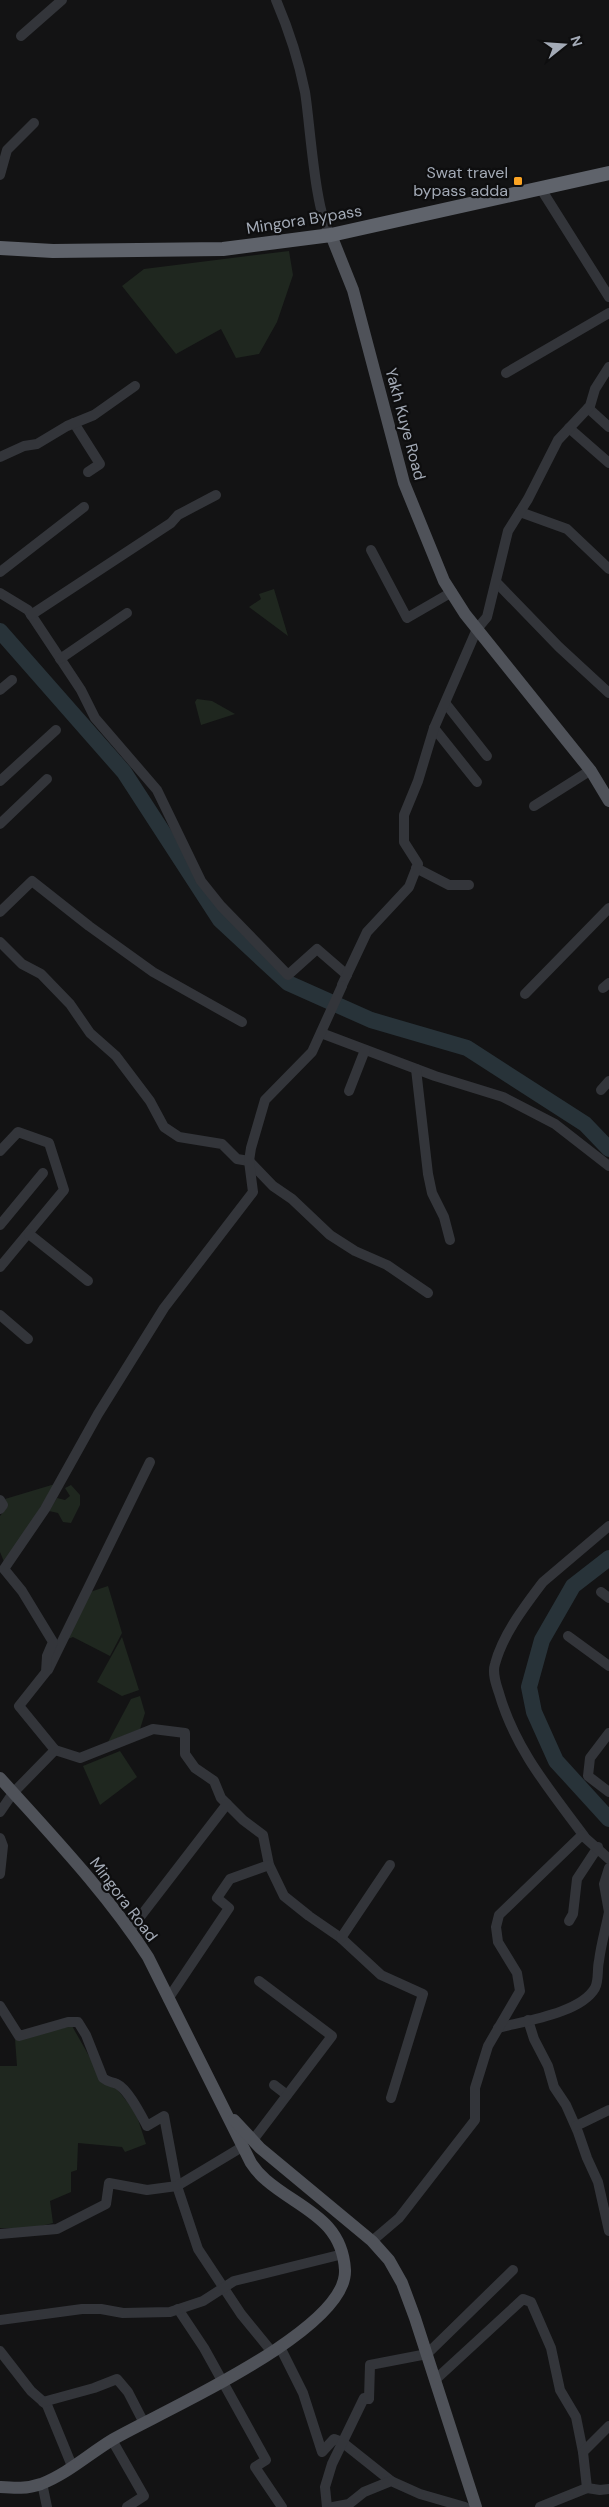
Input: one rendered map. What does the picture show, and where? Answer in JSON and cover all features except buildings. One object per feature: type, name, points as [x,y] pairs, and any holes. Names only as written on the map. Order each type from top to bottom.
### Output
[{"type":"highway","name":"Mingora Bypass","points":[[0,248],[53,251],[223,249],[331,235],[609,173]]},
{"type":"main road","name":"Yakh Kuye Road","points":[[331,235],[353,290],[404,483],[444,581],[465,614],[590,770],[609,801]]},
{"type":"main road","name":"Mingora Road","points":[[0,1778],[72,1858],[130,1930],[148,1957],[226,2110],[247,2144]]},
{"type":"main road","points":[[247,2144],[304,2186],[372,2241],[389,2260],[402,2283],[476,2507]]},
{"type":"main road","points":[[0,2487],[27,2488],[42,2483],[112,2440],[223,2384],[276,2350],[326,2308],[339,2290],[345,2273],[343,2254],[334,2236],[320,2219],[303,2204],[266,2180],[251,2163],[247,2144]]},
{"type":"street","points":[[21,36],[62,0]]},
{"type":"street","points":[[276,0],[304,90],[318,192],[327,230],[331,235]]},
{"type":"street","points":[[0,175],[7,150],[34,124]]},
{"type":"street","points":[[541,189],[609,297]]},
{"type":"street","points":[[506,373],[609,313]]},
{"type":"street","points":[[46,1672],[47,1656],[53,1642],[22,1591],[2,1565],[45,1509],[98,1414],[164,1308],[253,1192],[249,1161],[265,1100],[312,1052],[367,932],[409,886],[418,864],[404,842],[404,815],[418,781],[434,728],[477,629],[488,617],[503,545],[508,531],[558,440],[588,408],[595,389],[609,367]]},
{"type":"street","points":[[0,457],[24,446],[37,444],[74,423],[94,415],[135,386]]},
{"type":"street","points":[[588,408],[609,427]]},
{"type":"street","points":[[74,423],[100,464],[88,472]]},
{"type":"street","points":[[569,428],[609,463]]},
{"type":"street","points":[[31,615],[171,523],[178,515],[216,495]]},
{"type":"street","points":[[0,572],[84,507]]},
{"type":"street","points":[[520,512],[567,529],[609,569]]},
{"type":"street","points":[[371,550],[407,618],[452,592]]},
{"type":"street","points":[[496,582],[560,648],[609,693]]},
{"type":"street","points":[[0,593],[28,610],[81,690],[95,718],[157,790],[201,880],[221,906],[288,975],[317,949],[346,975]]},
{"type":"street","points":[[60,658],[127,613]]},
{"type":"street","points":[[0,690],[12,680]]},
{"type":"street","points":[[446,704],[487,756]]},
{"type":"street","points":[[434,728],[477,782]]},
{"type":"street","points":[[0,781],[56,730]]},
{"type":"street","points":[[534,806],[560,792],[590,770]]},
{"type":"street","points":[[0,824],[47,779]]},
{"type":"street","points":[[416,868],[449,885],[469,885]]},
{"type":"street","points":[[0,912],[32,881],[88,926],[152,972],[242,1022]]},
{"type":"street","points":[[525,994],[609,908]]},
{"type":"street","points":[[0,942],[22,964],[41,974],[70,1004],[90,1033],[116,1056],[150,1101],[164,1127],[179,1137],[222,1144],[238,1159],[249,1161],[273,1186],[292,1199],[330,1235],[355,1251],[387,1265],[428,1293]]},
{"type":"street","points":[[322,1030],[365,1050],[416,1069],[503,1097],[532,1111],[573,1137],[609,1166]]},
{"type":"street","points":[[349,1091],[365,1050]]},
{"type":"street","points":[[416,1069],[428,1174],[432,1193],[444,1216],[450,1240]]},
{"type":"street","points":[[601,1090],[609,1081]]},
{"type":"street","points":[[0,1151],[18,1132],[49,1143],[64,1190],[0,1267]]},
{"type":"street","points":[[0,1225],[44,1173]]},
{"type":"street","points":[[29,1234],[88,1281]]},
{"type":"street","points":[[0,1315],[28,1338]]},
{"type":"street","points":[[150,1462],[60,1648],[46,1672],[20,1706],[55,1750],[80,1758],[153,1729],[185,1733],[185,1754],[195,1768],[214,1781],[221,1798],[263,1836],[269,1865],[284,1896],[341,1938],[381,1975],[423,1994],[391,2098]]},
{"type":"street","points":[[0,1500],[3,1506],[0,1509]]},
{"type":"street","points":[[609,1526],[544,1582],[536,1592],[509,1633],[495,1664],[494,1673],[507,1722],[519,1743],[550,1791],[584,1836],[609,1859]]},
{"type":"street","points":[[568,1636],[609,1666]]},
{"type":"street","points":[[609,1734],[587,1763],[588,1776],[609,1792]]},
{"type":"street","points":[[0,1812],[13,1793],[55,1750]]},
{"type":"street","points":[[130,1930],[227,1804]]},
{"type":"street","points":[[372,2241],[399,2218],[476,2120],[476,2088],[488,2046],[520,1991],[517,1973],[498,1942],[496,1927],[499,1915],[532,1885],[578,1837],[584,1836]]},
{"type":"street","points":[[0,1838],[3,1846],[0,1874]]},
{"type":"street","points":[[569,1921],[574,1914],[577,1879],[598,1847]]},
{"type":"street","points":[[168,1999],[230,1908],[217,1898],[230,1878],[269,1865]]},
{"type":"street","points":[[341,1938],[390,1865]]},
{"type":"street","points":[[498,2028],[553,2016],[586,1999],[596,1986],[598,1961],[609,1912],[604,1884],[609,1868]]},
{"type":"street","points":[[0,2234],[57,2229],[106,2204],[109,2183],[147,2190],[177,2186],[247,2144],[332,2036],[259,1982]]},
{"type":"street","points":[[0,2006],[19,2036],[68,2022],[78,2022],[86,2035],[103,2078],[108,2083],[117,2084],[123,2089],[147,2126],[164,2116],[177,2186],[198,2249],[225,2287],[241,2314],[276,2350],[303,2393],[322,2452],[334,2439],[342,2442],[392,2481],[420,2494],[465,2507]]},
{"type":"street","points":[[528,2020],[534,2039],[548,2066],[554,2087],[576,2126],[598,2182],[609,2231]]},
{"type":"street","points":[[274,2085],[287,2095]]},
{"type":"street","points":[[576,2126],[609,2110]]},
{"type":"street","points":[[0,2320],[82,2309],[101,2309],[123,2313],[170,2312],[203,2301],[234,2281],[343,2254]]},
{"type":"street","points":[[327,2507],[325,2487],[342,2442],[364,2398],[369,2399],[370,2364],[427,2354],[513,2270]]},
{"type":"street","points":[[435,2380],[523,2299],[531,2302],[551,2348],[560,2390],[576,2417],[583,2452],[587,2488]]},
{"type":"street","points":[[178,2309],[204,2348],[266,2460],[255,2467],[282,2507]]},
{"type":"street","points":[[0,2351],[31,2391],[43,2402],[57,2425],[72,2466]]},
{"type":"street","points":[[43,2402],[94,2388],[117,2379],[128,2392],[144,2423]]},
{"type":"street","points":[[583,2452],[609,2426]]},
{"type":"street","points":[[112,2440],[144,2496],[127,2507]]},
{"type":"street","points":[[333,2507],[349,2504],[364,2492],[392,2481]]},
{"type":"street","points":[[42,2483],[47,2507]]},
{"type":"street","points":[[540,2507],[587,2488],[600,2490],[609,2488]]},
{"type":"shaded area","points":[[289,251],[293,275],[277,322],[259,354],[236,358],[221,329],[176,354],[122,286],[144,269]]},
{"type":"shaded area","points":[[274,589],[288,636],[249,607],[261,599],[259,594]]},
{"type":"shaded area","points":[[197,699],[212,701],[235,714],[201,725],[195,702]]},
{"type":"shaded area","points":[[55,1484],[5,1564],[0,1552],[0,1516],[8,1506],[5,1499]]},
{"type":"shaded area","points":[[71,1485],[80,1495],[80,1505],[71,1523],[63,1522],[58,1513],[49,1511],[57,1498],[65,1500],[70,1496],[65,1488]]},
{"type":"shaded area","points":[[108,1586],[122,1633],[110,1656],[73,1637],[68,1639],[90,1592]]},
{"type":"shaded area","points":[[122,1637],[139,1690],[122,1696],[97,1682]]},
{"type":"shaded area","points":[[140,1696],[145,1713],[140,1729],[108,1742],[131,1699]]},
{"type":"shaded area","points":[[120,1751],[137,1777],[100,1805],[83,1766]]},
{"type":"shaded area","points":[[72,2026],[105,2084],[117,2089],[136,2113],[146,2144],[125,2152],[122,2147],[78,2143],[77,2170],[71,2172],[71,2192],[50,2201],[53,2223],[33,2228],[0,2228],[0,2066],[17,2066],[15,2039]]},
{"type":"waterway","points":[[0,631],[124,772],[220,920],[288,983],[371,1020],[467,1048],[585,1124],[609,1149]]},
{"type":"waterway","points":[[609,1558],[573,1586],[542,1640],[529,1687],[534,1712],[556,1761],[609,1819]]},
{"type":"place","name":"Swat travel bypass adda","points":[[518,181]]}]
